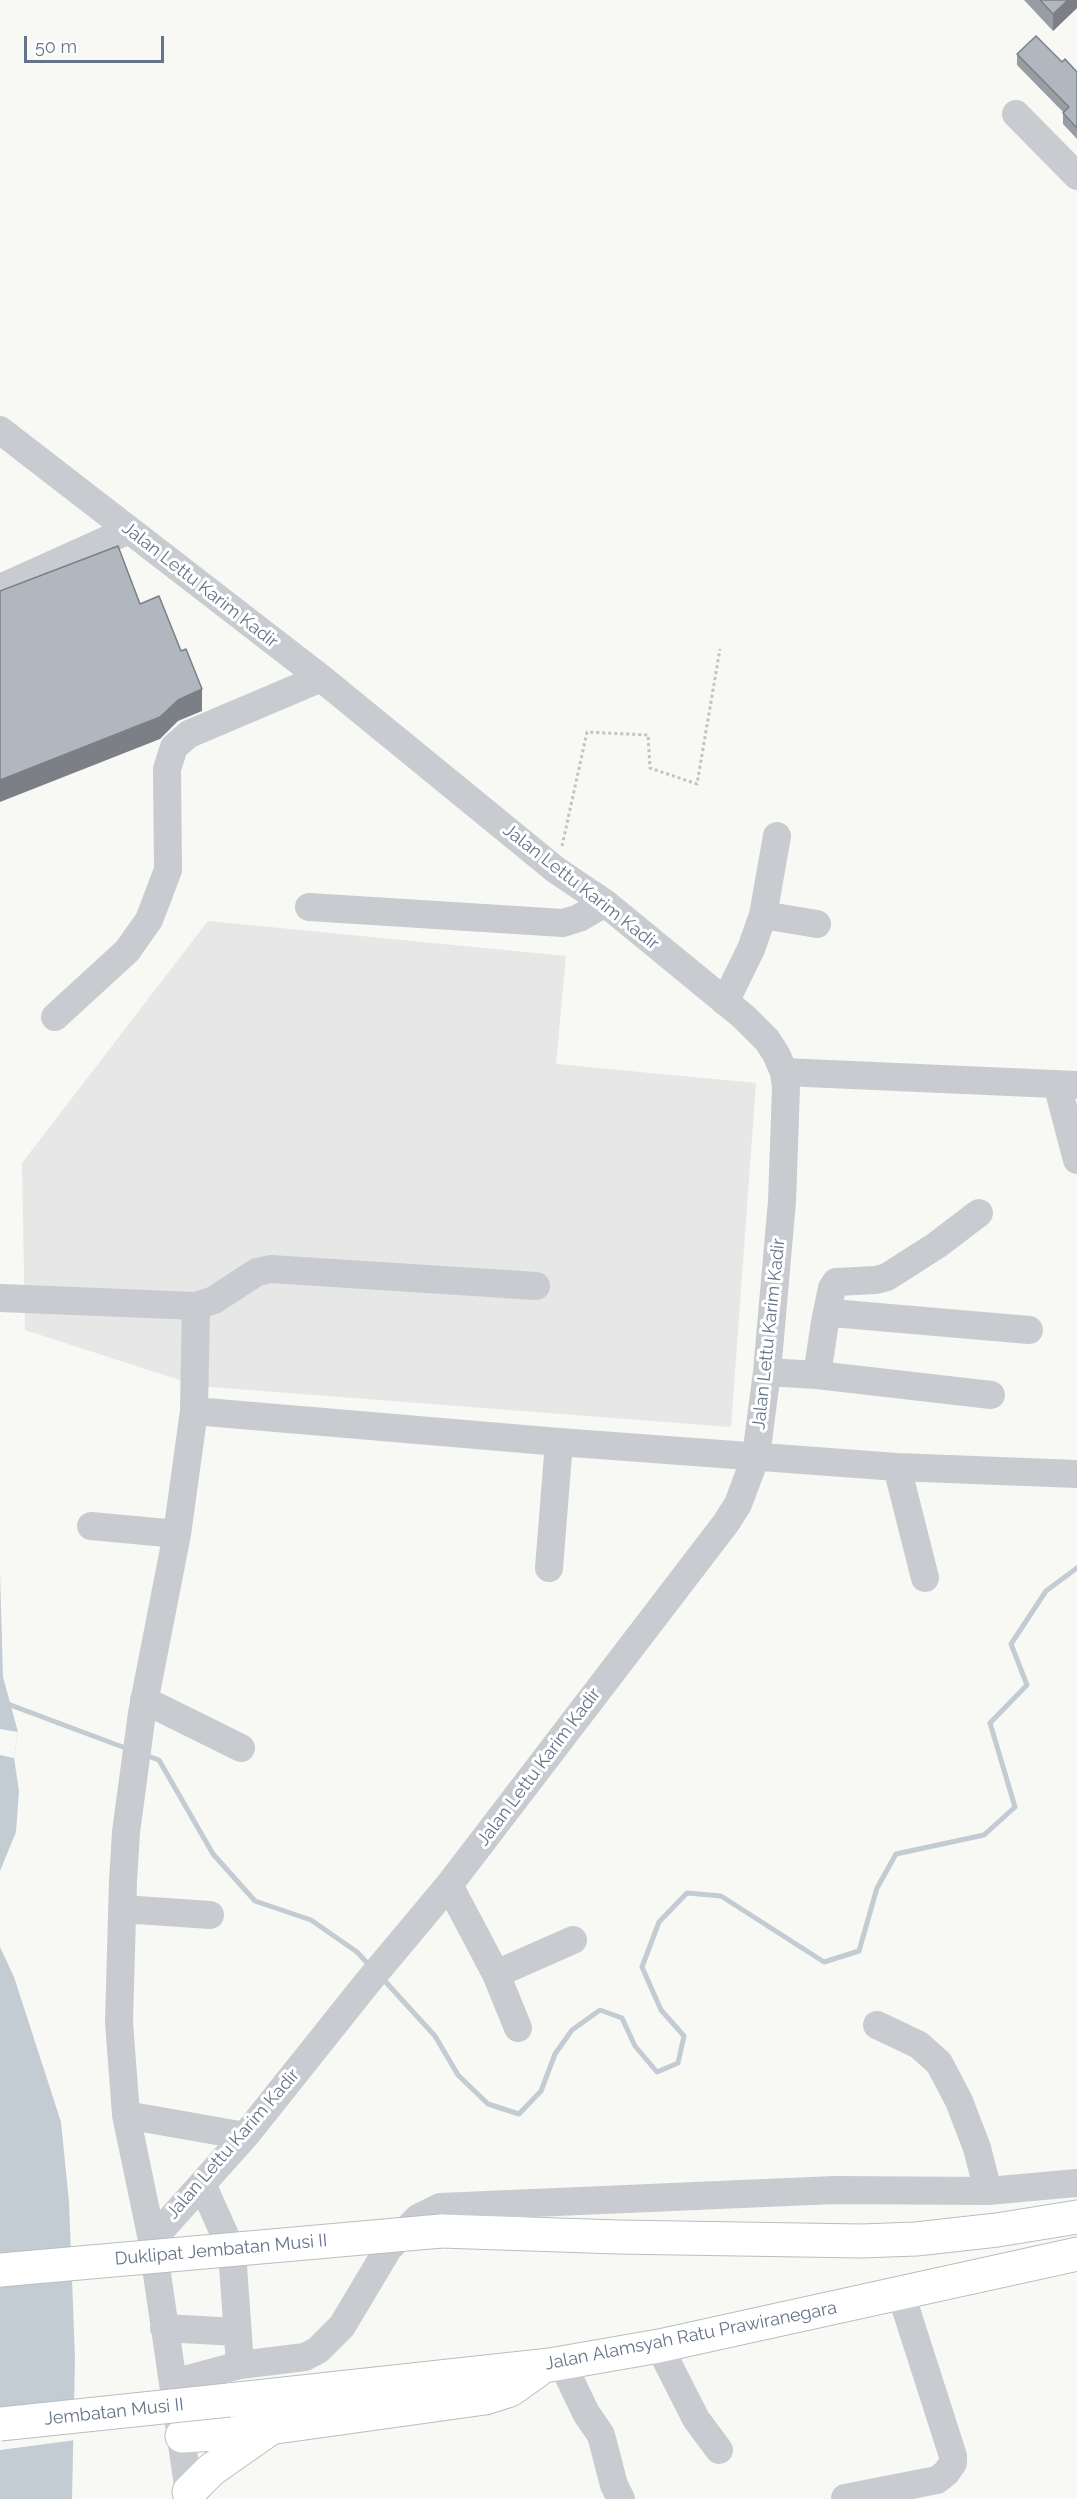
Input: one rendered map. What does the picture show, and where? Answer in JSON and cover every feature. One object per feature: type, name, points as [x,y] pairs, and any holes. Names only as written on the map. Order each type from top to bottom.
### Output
[{"type":"highway","name":"Duklipat Jembatan Musi II","points":[[0,2270],[441,2231],[675,2239],[861,2241],[916,2239],[997,2230],[1077,2217]]},
{"type":"highway","name":"Jalan Alamsyah Ratu Prawiranegara","points":[[229,2400],[553,2365],[659,2346],[1077,2254]]},
{"type":"highway","points":[[182,2436],[272,2428],[486,2398],[510,2390],[553,2365]]},
{"type":"highway","name":"Jembatan Musi II","points":[[0,2424],[229,2400]]},
{"type":"highway","points":[[190,2496],[211,2470],[272,2428]]},
{"type":"street","points":[[1016,114],[1077,176]]},
{"type":"street","name":"Jalan Lettu Karim Kadir","points":[[0,430],[321,678],[556,870],[605,903],[725,1002],[768,1040],[784,1072],[786,1088],[782,1201],[767,1372],[756,1456],[738,1504],[726,1523],[448,1886],[389,1955],[245,2136],[152,2240]]},
{"type":"street","points":[[0,588],[129,530]]},
{"type":"street","points":[[55,1017],[128,951],[149,920],[168,870],[167,769],[174,747],[189,734],[321,678]]},
{"type":"street","points":[[725,1002],[751,949],[763,915],[777,836]]},
{"type":"street","points":[[309,907],[563,923],[579,918],[605,903]]},
{"type":"street","points":[[763,915],[817,924]]},
{"type":"street","points":[[784,1072],[1067,1085],[1077,1160]]},
{"type":"street","points":[[817,1375],[826,1317],[832,1288],[836,1282],[876,1280],[887,1277],[938,1245],[979,1214]]},
{"type":"street","points":[[0,1298],[196,1306],[213,1300],[257,1272],[271,1269],[536,1286]]},
{"type":"street","points":[[190,2496],[152,2240],[126,2115],[119,2022],[126,1832],[144,1700],[177,1534],[194,1411],[196,1306]]},
{"type":"street","points":[[826,1317],[835,1313],[1029,1330]]},
{"type":"street","points":[[767,1372],[817,1375],[991,1395]]},
{"type":"street","points":[[194,1411],[559,1442],[897,1467],[1077,1474]]},
{"type":"street","points":[[549,1568],[559,1442]]},
{"type":"street","points":[[897,1467],[925,1578]]},
{"type":"street","points":[[91,1526],[177,1534]]},
{"type":"street","points":[[144,1700],[241,1748]]},
{"type":"street","points":[[448,1886],[496,1974],[518,2028]]},
{"type":"street","points":[[122,1909],[210,1915]]},
{"type":"street","points":[[496,1974],[573,1940]]},
{"type":"street","points":[[877,2025],[919,2045],[939,2063],[949,2078],[963,2111],[977,2148],[988,2191]]},
{"type":"street","points":[[126,2115],[245,2136]]},
{"type":"street","points":[[175,2392],[240,2365],[305,2357],[318,2350],[342,2326],[388,2249],[418,2218],[440,2207],[835,2190],[988,2191],[1077,2182]]},
{"type":"street","points":[[202,2184],[228,2242],[233,2266],[240,2365]]},
{"type":"street","points":[[845,2498],[937,2480],[946,2474],[953,2463],[953,2456],[901,2294]]},
{"type":"street","points":[[164,2328],[237,2331]]},
{"type":"street","points":[[659,2346],[696,2419],[719,2450]]},
{"type":"street","points":[[553,2365],[601,2435],[614,2486],[621,2499]]},
{"type":"path","points":[[556,870],[587,732],[648,735],[650,768],[697,784],[720,650]]},
{"type":"shaded area","points":[[208,921],[566,956],[556,1064],[756,1083],[731,1427],[198,1386],[25,1330],[22,1163]]},
{"type":"shaded area","points":[[0,1573],[3,1677],[18,1732],[14,1758],[19,1791],[16,1832],[0,1871]]},
{"type":"shaded area","points":[[0,1947],[14,1977],[61,2122],[69,2202],[75,2358],[72,2499],[0,2499]]},
{"type":"pier","points":[[0,1729],[18,1732],[14,1758],[0,1755]]},
{"type":"pier","points":[[77,2411],[76,2440],[0,2450],[0,2420]]},
{"type":"building","points":[[1040,0],[1068,0],[1053,14]]},
{"type":"building","points":[[1036,36],[1062,62],[1065,59],[1077,72],[1077,128],[1063,113],[1069,107],[1017,54]]},
{"type":"building","points":[[118,546],[140,604],[159,596],[181,651],[186,649],[202,689],[178,700],[160,717],[0,780],[0,591]]},
{"type":"waterway","points":[[383,1979],[435,2036],[458,2075],[488,2104],[519,2114],[541,2091],[555,2054],[572,2030],[600,2010],[622,2018],[635,2046],[657,2072],[678,2063],[684,2036],[661,2010],[642,1967],[659,1922],[687,1893],[721,1896],[824,1962],[859,1951],[877,1888],[896,1854],[984,1835],[1015,1807],[990,1723],[1027,1685],[1011,1644],[1046,1591],[1077,1568]]},
{"type":"waterway","points":[[0,1701],[128,1749]]},
{"type":"waterway","points":[[145,1755],[159,1760],[213,1854],[255,1901],[311,1920],[357,1952],[370,1966]]}]
